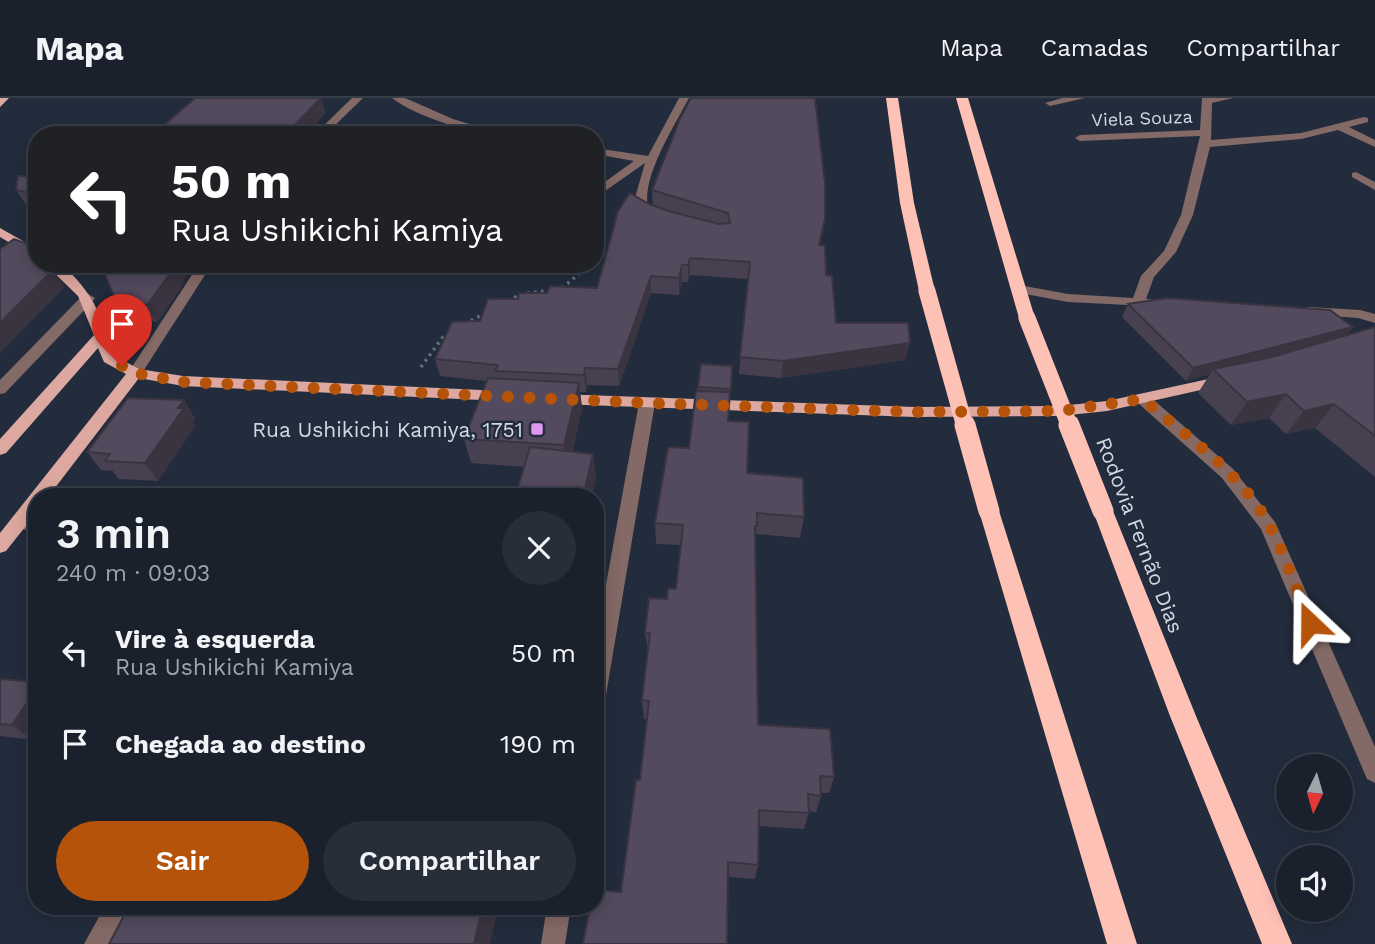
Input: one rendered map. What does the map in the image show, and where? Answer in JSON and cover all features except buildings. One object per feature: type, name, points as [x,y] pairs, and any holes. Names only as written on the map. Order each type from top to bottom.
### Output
[{"type":"highway","points":[[892,98],[907,203],[927,292],[989,511],[1122,944]]},
{"type":"highway","name":"Rodovia Fernão Dias","points":[[962,98],[1027,318],[1188,728],[1277,944]]},
{"type":"main road","points":[[0,104],[4,98]]},
{"type":"main road","points":[[0,232],[28,249]]},
{"type":"main road","points":[[63,273],[88,298],[109,359],[135,373],[183,382],[522,397]]},
{"type":"main road","points":[[0,449],[101,335]]},
{"type":"main road","points":[[46,488],[135,373]]},
{"type":"main road","points":[[548,398],[915,412],[1047,412],[1107,406],[1238,377]]},
{"type":"main road","points":[[0,546],[28,524]]},
{"type":"street","points":[[328,126],[358,98]]},
{"type":"street","points":[[397,98],[449,121],[468,126]]},
{"type":"street","points":[[663,218],[642,210],[639,199],[648,159],[684,98]]},
{"type":"street","points":[[1050,103],[1080,98]]},
{"type":"street","points":[[1138,302],[1148,276],[1170,252],[1178,238],[1192,197],[1205,139],[1207,99],[1228,98]]},
{"type":"street","name":"Viela Souza","points":[[1080,138],[1283,138],[1364,120]]},
{"type":"street","points":[[1339,126],[1375,144]]},
{"type":"street","points":[[604,152],[648,159]]},
{"type":"street","points":[[604,188],[648,159]]},
{"type":"street","points":[[1356,175],[1375,187]]},
{"type":"street","points":[[135,373],[200,273]]},
{"type":"street","points":[[1019,289],[1068,298],[1179,305]]},
{"type":"street","points":[[0,388],[88,298]]},
{"type":"street","points":[[1290,310],[1360,314],[1375,319]]},
{"type":"street","points":[[1143,399],[1229,474],[1251,497],[1269,527],[1375,772]]},
{"type":"street","points":[[604,649],[647,403]]},
{"type":"street","points":[[96,944],[114,915]]},
{"type":"street","points":[[552,944],[557,915]]},
{"type":"path","points":[[499,306],[521,294],[561,289],[579,274]]},
{"type":"path","points":[[407,392],[443,337],[488,312]]},
{"type":"place","name":"Rua Ushikichi Kamiya, 1751","points":[[537,429]]},
{"type":"route","points":[[122,366],[135,373],[183,382],[915,412],[1060,411],[1143,399],[1229,474],[1251,497],[1269,527],[1310,623]]}]
